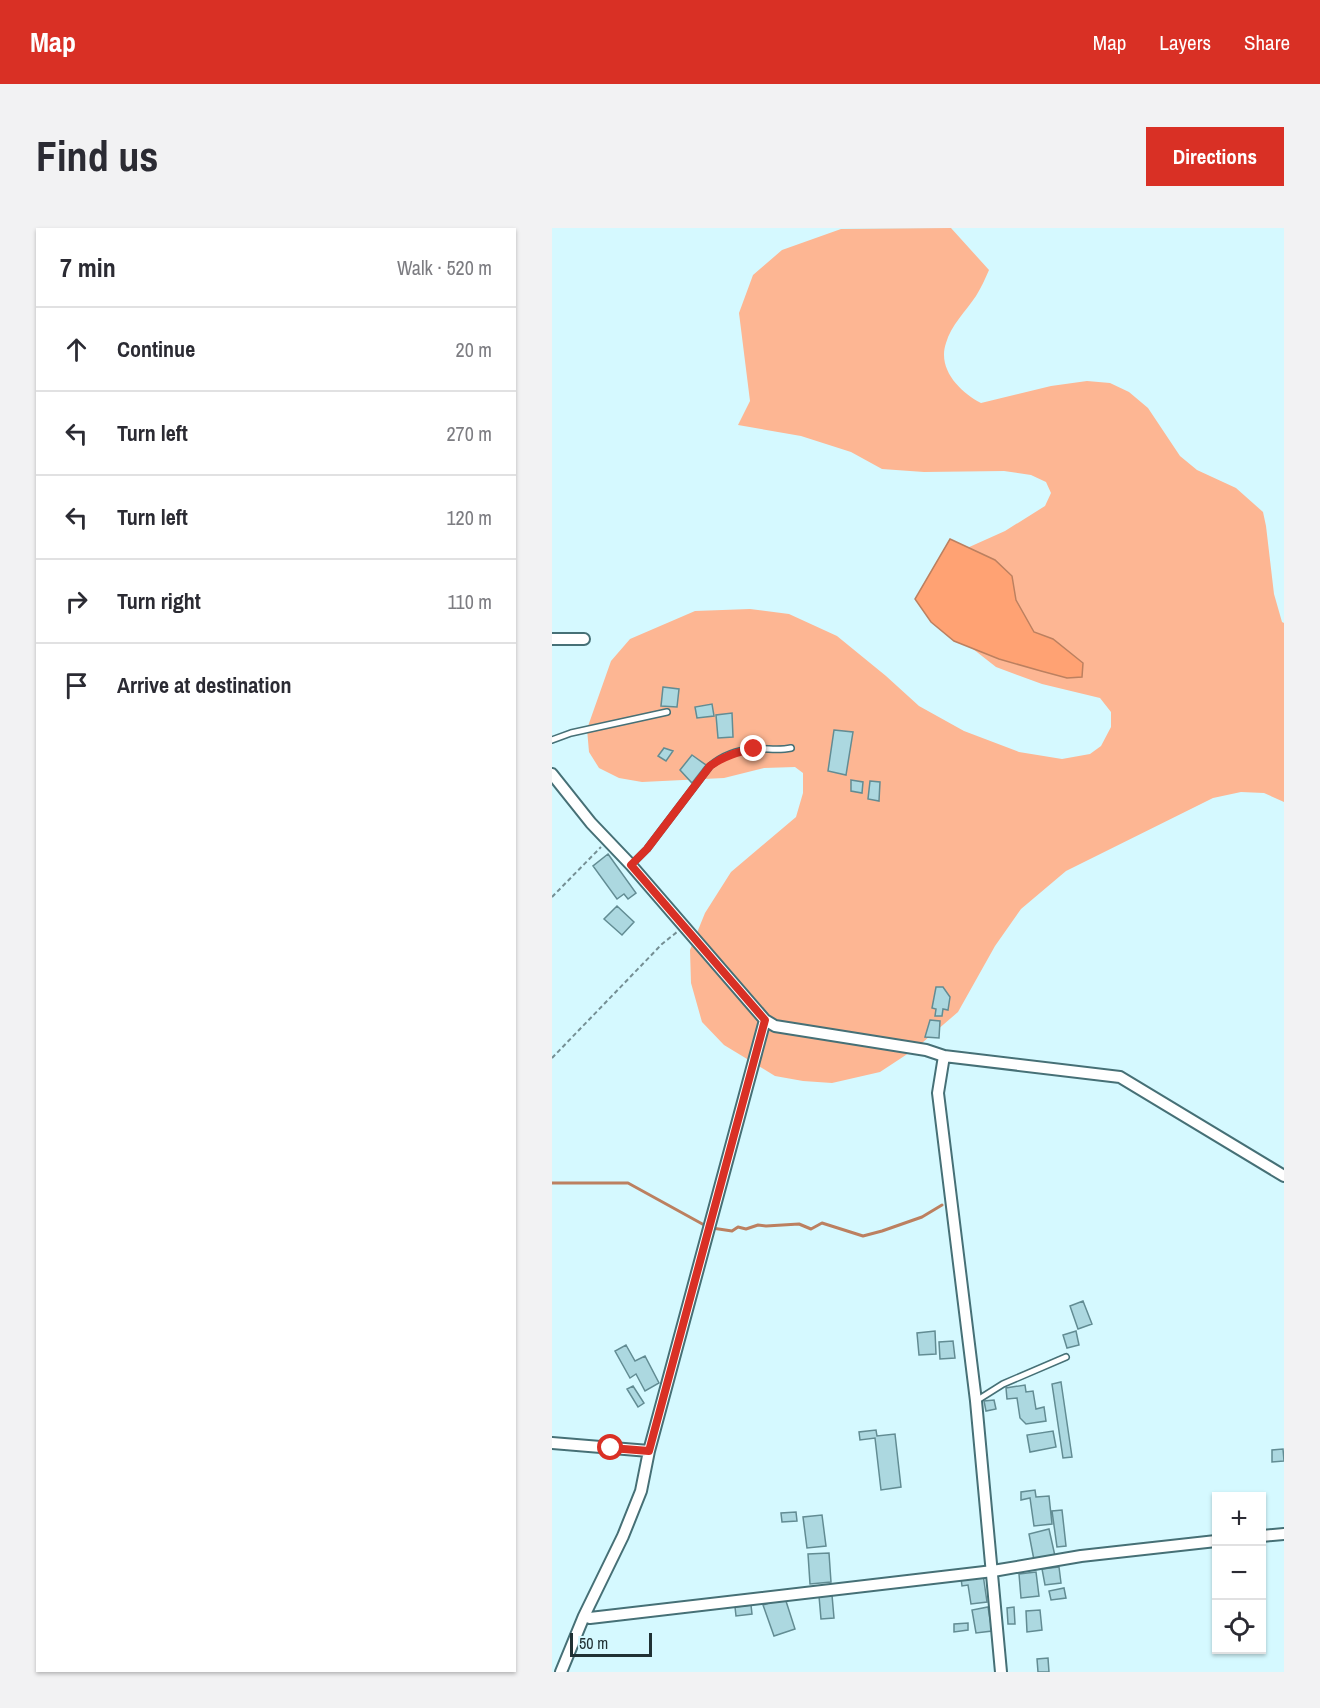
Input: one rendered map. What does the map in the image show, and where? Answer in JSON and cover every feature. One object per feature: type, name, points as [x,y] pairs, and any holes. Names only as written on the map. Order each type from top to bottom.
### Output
[{"type":"street","points":[[552,639],[584,639]]},
{"type":"street","points":[[552,774],[591,823],[631,865],[765,1020],[775,1026],[926,1050],[944,1056],[1120,1077],[1284,1176]]},
{"type":"street","points":[[561,1672],[641,1491],[649,1451],[765,1020]]},
{"type":"street","points":[[944,1056],[938,1092],[976,1401],[1001,1672]]},
{"type":"street","points":[[552,1443],[649,1451]]},
{"type":"street","points":[[1266,1536],[1284,1534]]},
{"type":"street","points":[[584,1616],[590,1618],[993,1571],[1081,1556],[1212,1541]]},
{"type":"lane","points":[[552,740],[571,733],[668,712]]},
{"type":"lane","points":[[631,865],[647,849],[710,766],[737,752],[754,749],[779,751],[791,748]]},
{"type":"lane","points":[[976,1401],[1003,1384],[1066,1357]]},
{"type":"path","points":[[552,897],[608,840]]},
{"type":"path","points":[[552,1058],[662,944],[684,926]]},
{"type":"shaded area","points":[[951,228],[989,270],[976,296],[951,330],[944,353],[952,379],[965,393],[981,403],[1051,386],[1087,381],[1110,383],[1129,392],[1148,408],[1180,456],[1197,470],[1236,488],[1263,512],[1274,594],[1284,623],[1284,802],[1264,793],[1241,792],[1213,798],[1066,871],[1021,909],[995,946],[958,1012],[915,1049],[880,1072],[832,1083],[775,1076],[724,1045],[702,1022],[691,983],[690,950],[705,913],[731,872],[796,817],[803,793],[803,773],[795,767],[764,768],[724,778],[642,782],[619,778],[599,768],[589,752],[587,729],[611,661],[630,639],[695,611],[750,609],[789,614],[837,636],[919,706],[964,731],[1019,752],[1062,759],[1090,754],[1101,746],[1111,727],[1111,712],[1100,698],[1042,684],[996,667],[950,631],[925,588],[929,574],[947,557],[1005,531],[1045,506],[1051,493],[1046,482],[1031,475],[1004,471],[924,472],[882,469],[851,452],[801,436],[738,425],[750,401],[739,313],[753,275],[782,250],[841,229]]},
{"type":"shaded area","points":[[950,539],[995,560],[1012,576],[1016,600],[1034,632],[1053,639],[1083,663],[1082,677],[1067,678],[999,659],[954,641],[931,622],[915,599]]},
{"type":"building","points":[[663,687],[679,689],[677,707],[661,706]]},
{"type":"building","points":[[712,704],[714,716],[697,718],[695,707]]},
{"type":"building","points":[[732,713],[733,737],[718,738],[716,715]]},
{"type":"building","points":[[834,730],[853,732],[846,775],[828,771]]},
{"type":"building","points":[[664,748],[673,751],[666,761],[658,756]]},
{"type":"building","points":[[692,755],[706,765],[692,783],[680,770]]},
{"type":"building","points":[[851,780],[863,782],[862,793],[851,791]]},
{"type":"building","points":[[870,781],[880,782],[879,801],[868,799]]},
{"type":"building","points":[[608,854],[636,893],[628,899],[624,894],[617,899],[593,866]]},
{"type":"building","points":[[617,906],[634,922],[622,935],[604,919]]},
{"type":"building","points":[[936,987],[943,987],[950,997],[948,1010],[943,1009],[942,1016],[935,1016],[936,1009],[932,1008]]},
{"type":"building","points":[[930,1020],[940,1021],[939,1038],[925,1037]]},
{"type":"building","points":[[1083,1301],[1092,1324],[1078,1329],[1070,1306]]},
{"type":"building","points":[[935,1331],[936,1354],[919,1355],[917,1333]]},
{"type":"building","points":[[1076,1331],[1079,1345],[1067,1348],[1063,1335]]},
{"type":"building","points":[[953,1341],[955,1358],[940,1359],[939,1342]]},
{"type":"building","points":[[626,1345],[635,1361],[645,1356],[659,1383],[645,1391],[636,1374],[630,1378],[615,1351]]},
{"type":"building","points":[[1061,1382],[1072,1457],[1063,1458],[1052,1384]]},
{"type":"building","points":[[1025,1385],[1026,1392],[1033,1391],[1036,1409],[1044,1407],[1046,1421],[1026,1424],[1020,1418],[1017,1398],[1007,1399],[1006,1388]]},
{"type":"building","points":[[633,1386],[644,1403],[638,1407],[627,1389]]},
{"type":"building","points":[[994,1400],[996,1409],[986,1411],[984,1401]]},
{"type":"building","points":[[876,1430],[877,1436],[895,1434],[901,1487],[881,1490],[875,1438],[860,1440],[859,1432]]},
{"type":"building","points":[[1053,1431],[1056,1447],[1030,1452],[1027,1435]]},
{"type":"building","points":[[1283,1449],[1284,1461],[1272,1462],[1272,1450]]},
{"type":"building","points":[[1035,1490],[1036,1497],[1049,1496],[1052,1524],[1034,1526],[1030,1498],[1021,1500],[1021,1492]]},
{"type":"building","points":[[1062,1510],[1066,1546],[1057,1547],[1052,1511]]},
{"type":"building","points":[[796,1512],[797,1521],[782,1522],[781,1513]]},
{"type":"building","points":[[822,1515],[826,1546],[807,1548],[803,1517]]},
{"type":"building","points":[[1049,1529],[1055,1556],[1034,1560],[1029,1534]]},
{"type":"building","points":[[829,1553],[831,1582],[810,1584],[808,1554]]},
{"type":"building","points":[[1059,1567],[1061,1583],[1045,1585],[1042,1569]]},
{"type":"building","points":[[1036,1572],[1039,1596],[1021,1598],[1019,1574]]},
{"type":"building","points":[[983,1574],[987,1602],[971,1604],[968,1585],[962,1586],[961,1578]]},
{"type":"building","points":[[1064,1588],[1066,1598],[1051,1600],[1049,1591]]},
{"type":"building","points":[[832,1595],[834,1618],[821,1619],[819,1596]]},
{"type":"building","points":[[785,1598],[795,1629],[774,1636],[763,1605]]},
{"type":"building","points":[[751,1605],[752,1614],[736,1616],[735,1607]]},
{"type":"building","points":[[988,1607],[992,1631],[976,1633],[972,1610]]},
{"type":"building","points":[[1014,1607],[1015,1624],[1008,1624],[1007,1608]]},
{"type":"building","points":[[1040,1610],[1042,1630],[1027,1632],[1026,1611]]},
{"type":"building","points":[[968,1623],[968,1630],[954,1632],[954,1624]]},
{"type":"building","points":[[1048,1658],[1049,1672],[1038,1672],[1037,1659]]},
{"type":"waterway","points":[[552,1183],[628,1183],[706,1226]]},
{"type":"waterway","points":[[712,1228],[732,1231],[738,1227],[746,1229],[758,1225],[799,1224],[811,1229],[822,1223],[863,1236],[922,1217],[942,1205]]},
{"type":"route","points":[[611,1448],[649,1451],[765,1020],[631,865],[647,849],[710,766],[737,752],[754,749]]}]
